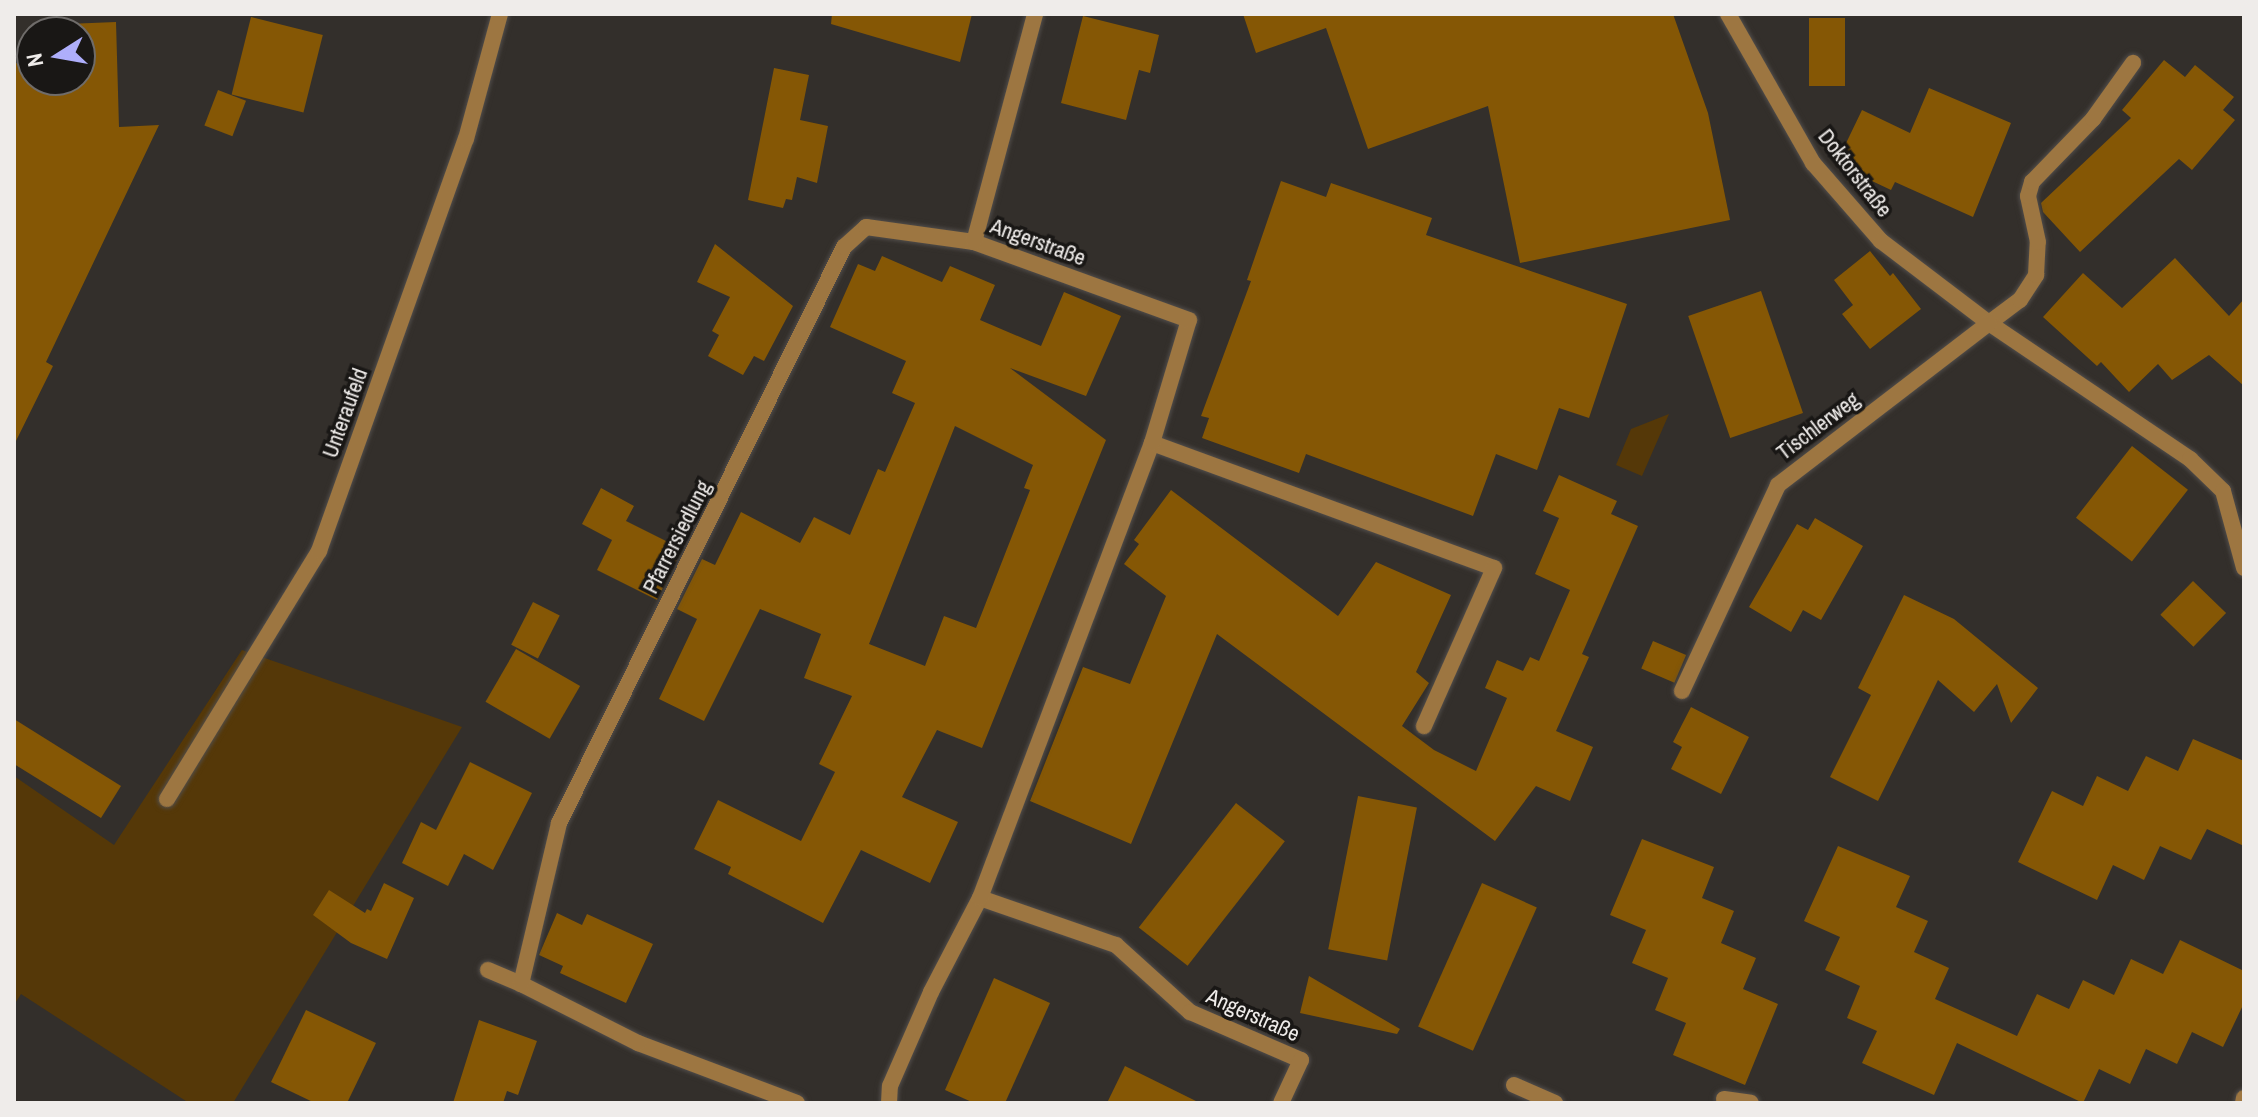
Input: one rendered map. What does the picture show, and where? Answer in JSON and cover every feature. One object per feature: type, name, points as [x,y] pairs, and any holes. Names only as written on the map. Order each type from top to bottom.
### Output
[{"type":"street","name":"Unteraufeld","points":[[167,799],[319,551],[466,139],[500,14]]},
{"type":"street","name":"Angerstraße","points":[[889,1103],[890,1086],[931,992],[980,898],[1152,443],[1189,320],[974,242],[1035,14]]},
{"type":"street","name":"Doktorstraße","points":[[1728,14],[1813,163],[1881,241],[1989,323],[2190,459],[2223,491],[2244,568]]},
{"type":"street","points":[[1989,323],[2020,300],[2036,275],[2038,242],[2028,196],[2032,182],[2093,119],[2133,63]]},
{"type":"street","name":"Pfarrersiedlung","points":[[521,984],[559,823],[844,247],[866,227],[974,242]]},
{"type":"street","name":"Tischlerweg","points":[[1682,691],[1778,485],[1989,323]]},
{"type":"street","points":[[1152,443],[1494,568],[1424,726]]},
{"type":"street","name":"Angerstraße","points":[[980,898],[1116,945],[1190,1012],[1301,1060],[1281,1103]]},
{"type":"street","points":[[488,970],[638,1043],[797,1103]]},
{"type":"street","points":[[1514,1085],[1555,1103]]},
{"type":"street","points":[[1724,1099],[1751,1103]]},
{"type":"shaded area","points":[[1669,414],[1642,476],[1616,465],[1631,429]]},
{"type":"shaded area","points":[[242,650],[462,727],[233,1103],[189,1103],[21,994],[14,1005],[14,776],[114,845]]},
{"type":"building","points":[[832,14],[972,14],[960,62],[831,24]]},
{"type":"building","points":[[1243,14],[1673,14],[1708,113],[1730,220],[1520,263],[1488,106],[1368,149],[1326,28],[1256,53]]},
{"type":"building","points":[[1083,16],[1159,35],[1150,73],[1139,70],[1126,120],[1061,103]]},
{"type":"building","points":[[251,17],[323,35],[303,113],[232,95]]},
{"type":"building","points":[[1809,18],[1845,18],[1845,86],[1809,86]]},
{"type":"building","points":[[116,22],[119,127],[159,125],[46,362],[53,366],[14,445],[14,62],[16,96],[96,96],[96,23]]},
{"type":"building","points":[[2164,60],[2185,77],[2195,65],[2234,97],[2223,110],[2235,120],[2192,170],[2179,159],[2080,252],[2043,212],[2041,203],[2131,118],[2122,110]]},
{"type":"building","points":[[774,68],[809,75],[800,120],[828,126],[817,183],[797,177],[792,200],[786,199],[783,208],[748,200]]},
{"type":"building","points":[[1929,88],[2011,123],[1973,217],[1895,182],[1891,190],[1836,164],[1862,110],[1910,133]]},
{"type":"building","points":[[218,90],[246,101],[232,136],[204,125]]},
{"type":"building","points":[[1281,181],[1326,197],[1331,183],[1432,218],[1426,235],[1627,304],[1589,418],[1559,408],[1537,470],[1496,454],[1473,516],[1306,454],[1299,473],[1202,438],[1209,418],[1201,416],[1251,281],[1247,280]]},
{"type":"building","points":[[715,244],[793,306],[764,361],[754,356],[743,375],[708,356],[719,335],[712,331],[730,297],[697,282]]},
{"type":"building","points":[[1870,251],[1890,276],[1893,273],[1921,309],[1870,349],[1842,314],[1853,305],[1834,280]]},
{"type":"building","points":[[882,256],[942,282],[950,266],[995,285],[980,320],[1041,346],[1064,292],[1121,316],[1086,396],[1010,368],[1106,440],[982,748],[937,730],[902,797],[958,822],[930,883],[861,850],[823,923],[728,874],[731,867],[694,849],[718,800],[801,841],[835,772],[819,764],[852,696],[804,678],[821,634],[760,609],[704,721],[659,699],[697,619],[677,609],[702,559],[715,565],[741,512],[800,543],[814,517],[850,535],[878,469],[885,472],[915,403],[892,393],[906,361],[830,327],[858,264],[875,271]],"holes":[[[955,426],[1033,465],[1024,488],[1030,490],[976,628],[944,616],[925,666],[869,644]]]},
{"type":"building","points":[[2175,258],[2229,316],[2244,299],[2244,386],[2209,355],[2172,380],[2158,364],[2129,392],[2101,362],[2097,366],[2043,317],[2083,273],[2122,308]]},
{"type":"building","points":[[1761,291],[1803,413],[1730,438],[1688,316]]},
{"type":"building","points":[[2132,446],[2188,490],[2132,561],[2076,518]]},
{"type":"building","points":[[1559,475],[1617,501],[1611,514],[1638,526],[1582,654],[1589,657],[1556,731],[1593,747],[1570,801],[1536,786],[1495,841],[1217,634],[1131,844],[1030,801],[1083,667],[1130,684],[1166,596],[1124,564],[1139,544],[1134,540],[1171,490],[1338,616],[1376,562],[1451,595],[1416,672],[1429,683],[1402,726],[1434,750],[1476,771],[1507,698],[1485,688],[1497,660],[1523,671],[1530,657],[1539,661],[1570,590],[1535,574],[1559,518],[1543,511]]},
{"type":"building","points":[[601,488],[634,506],[626,521],[682,549],[657,600],[597,570],[612,540],[582,524]]},
{"type":"building","points":[[1815,518],[1863,546],[1821,620],[1803,610],[1791,632],[1749,607],[1797,524],[1808,530]]},
{"type":"building","points":[[2193,581],[2226,613],[2193,647],[2160,615]]},
{"type":"building","points":[[1904,595],[1954,619],[2038,688],[2011,723],[1997,684],[1974,712],[1938,680],[1878,801],[1830,777],[1871,695],[1858,688]]},
{"type":"building","points":[[533,602],[560,616],[538,658],[511,645]]},
{"type":"building","points":[[1653,641],[1686,655],[1674,683],[1641,669]]},
{"type":"building","points":[[516,649],[580,686],[550,739],[486,702]]},
{"type":"building","points":[[1691,707],[1749,737],[1721,794],[1671,769],[1682,747],[1673,742]]},
{"type":"building","points":[[14,719],[121,786],[101,818],[14,764]]},
{"type":"building","points":[[2193,739],[2244,761],[2244,846],[2207,829],[2191,860],[2160,846],[2144,880],[2113,865],[2097,900],[2018,862],[2052,791],[2083,806],[2097,776],[2128,791],[2146,756],[2178,771]]},
{"type":"building","points":[[470,762],[532,793],[493,870],[464,854],[448,886],[402,863],[421,822],[436,830]]},
{"type":"building","points":[[1358,796],[1417,807],[1387,961],[1328,949]]},
{"type":"building","points":[[1236,803],[1285,841],[1188,966],[1139,928]]},
{"type":"building","points":[[1642,839],[1714,867],[1702,898],[1734,911],[1721,943],[1756,958],[1743,989],[1778,1004],[1745,1085],[1673,1055],[1686,1023],[1655,1010],[1668,978],[1632,963],[1646,930],[1610,915]]},
{"type":"building","points":[[1838,846],[1910,876],[1896,907],[1928,921],[1914,952],[1949,968],[1935,999],[2017,1036],[2037,994],[2069,1009],[2083,980],[2114,995],[2131,959],[2163,974],[2180,940],[2244,971],[2244,1003],[2223,1047],[2192,1032],[2177,1064],[2146,1049],[2130,1084],[2099,1069],[2083,1103],[1957,1043],[1934,1095],[1862,1063],[1877,1031],[1847,1018],[1860,986],[1825,970],[1840,937],[1804,921]]},
{"type":"building","points":[[384,883],[414,898],[387,959],[351,943],[313,915],[329,890],[365,913],[367,909],[371,911]]},
{"type":"building","points":[[1482,883],[1537,907],[1473,1051],[1418,1026]]},
{"type":"building","points":[[557,913],[582,925],[587,914],[653,944],[626,1003],[560,973],[563,966],[539,955]]},
{"type":"building","points":[[1309,976],[1400,1029],[1397,1034],[1300,1013]]},
{"type":"building","points":[[994,978],[1050,1003],[1005,1103],[974,1103],[945,1090]]},
{"type":"building","points":[[306,1010],[376,1043],[347,1103],[315,1103],[271,1082]]},
{"type":"building","points":[[479,1020],[537,1041],[518,1095],[507,1091],[503,1103],[453,1103]]},
{"type":"building","points":[[1125,1066],[1200,1103],[1107,1103]]}]
